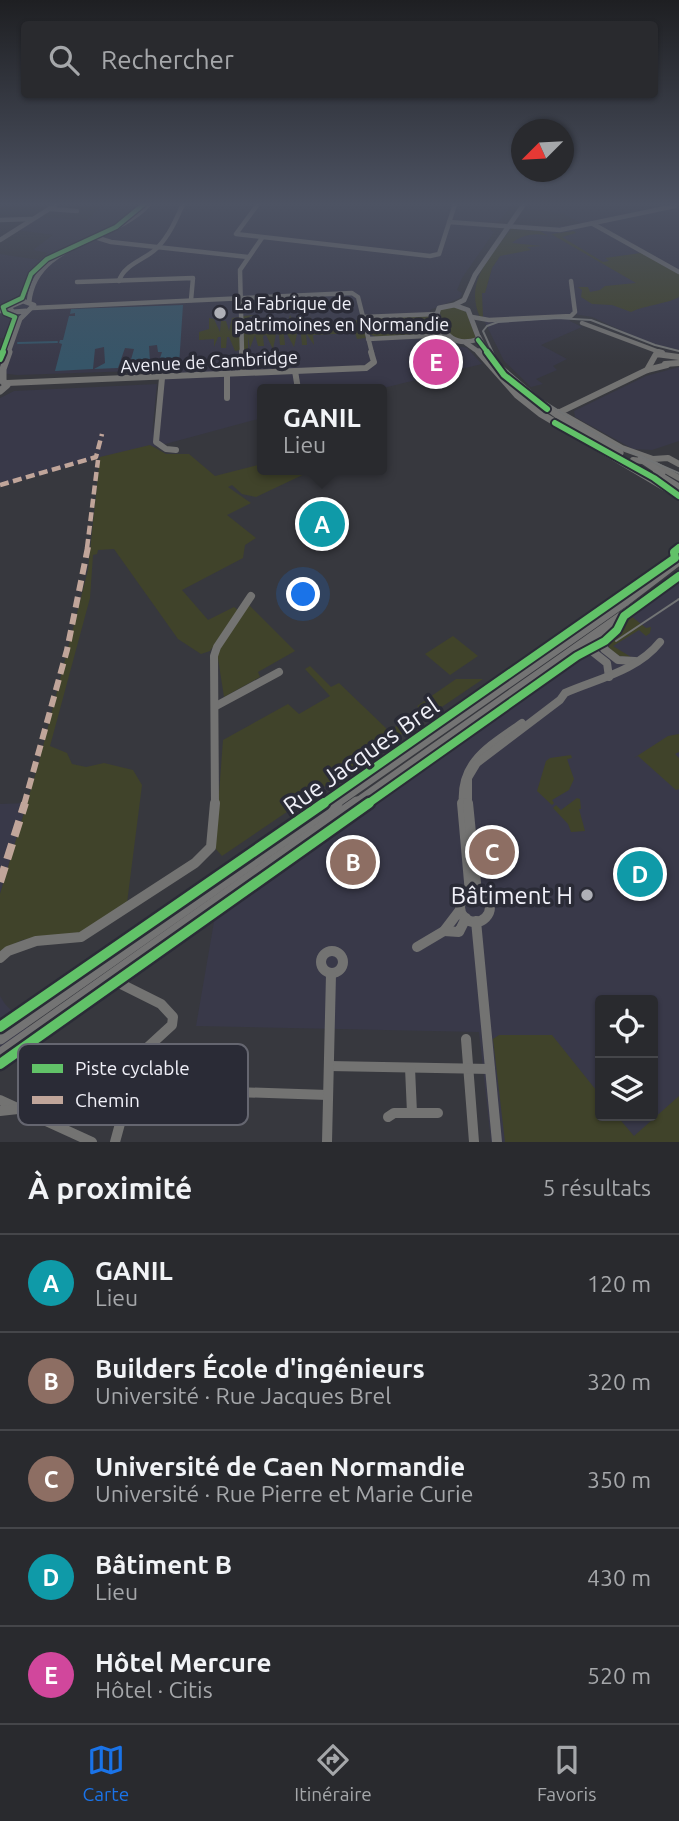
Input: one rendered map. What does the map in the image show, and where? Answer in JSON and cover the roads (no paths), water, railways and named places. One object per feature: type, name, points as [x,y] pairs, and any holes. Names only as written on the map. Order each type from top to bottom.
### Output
[{"type":"main road","points":[[31,305],[38,272],[49,261],[58,257]]},
{"type":"main road","points":[[488,257],[463,301],[440,307],[437,314],[445,335],[452,341],[476,349],[512,390],[679,496]]},
{"type":"main road","points":[[471,285],[468,310],[476,326],[478,339],[486,354],[508,380],[553,415],[678,484]]},
{"type":"main road","points":[[3,381],[14,312],[21,302],[31,305]]},
{"type":"main road","points":[[14,312],[31,305]]},
{"type":"main road","points":[[454,305],[468,310]]},
{"type":"main road","points":[[464,344],[478,339]]},
{"type":"main road","name":"Rue Jacques Brel","points":[[0,1038],[679,560]]},
{"type":"main road","name":"Rue Jacques Brel","points":[[0,1055],[115,979],[679,576]]},
{"type":"main road","points":[[583,644],[589,625]]},
{"type":"street","points":[[119,281],[120,274],[128,266],[147,257]]},
{"type":"street","points":[[243,373],[240,270],[248,257]]},
{"type":"street","points":[[653,257],[679,272]]},
{"type":"street","points":[[76,282],[193,278],[191,300]]},
{"type":"street","points":[[472,317],[485,320],[571,316],[575,312],[571,281]]},
{"type":"street","points":[[31,305],[352,293],[358,297],[368,339],[445,335]]},
{"type":"street","points":[[0,311],[14,312]]},
{"type":"street","points":[[363,317],[437,314]]},
{"type":"street","points":[[476,326],[485,320]]},
{"type":"street","points":[[553,415],[647,370],[673,364],[677,360],[676,357],[582,323]]},
{"type":"street","name":"Avenue de Cambridge","points":[[3,381],[19,385],[370,366],[374,362],[368,339]]},
{"type":"street","points":[[643,347],[654,358],[673,364]]},
{"type":"street","points":[[647,370],[654,358],[662,353]]},
{"type":"street","points":[[295,371],[297,384]]},
{"type":"street","points":[[227,374],[227,398]]},
{"type":"street","points":[[162,377],[156,442],[166,449],[176,450]]},
{"type":"street","points":[[553,415],[652,461],[678,484]]},
{"type":"street","points":[[637,459],[652,461],[662,457],[679,464]]},
{"type":"street","points":[[0,958],[8,951],[36,941],[81,937],[195,863],[211,847],[215,818],[214,656],[217,647],[251,596]]},
{"type":"street","points":[[618,620],[604,639],[604,649],[618,660],[635,661]]},
{"type":"street","points":[[473,893],[466,788],[468,778],[477,763],[561,698],[609,677],[654,649],[660,642]]},
{"type":"street","points":[[583,644],[607,663],[609,677]]},
{"type":"street","points":[[216,706],[279,671]]},
{"type":"street","points":[[473,893],[460,900],[467,916],[490,1069],[497,1142]]},
{"type":"street","points":[[417,947],[467,916],[485,919],[490,908],[487,900],[473,893]]},
{"type":"street","points":[[444,931],[459,932],[467,916]]},
{"type":"street","points":[[327,1142],[331,974]]},
{"type":"street","points":[[115,979],[161,1004],[173,1017],[172,1025],[151,1044]]},
{"type":"street","points":[[466,1039],[474,1142]]},
{"type":"street","points":[[329,1066],[490,1069]]},
{"type":"street","points":[[410,1068],[412,1113]]},
{"type":"street","points":[[248,1092],[328,1095]]},
{"type":"street","points":[[388,1117],[394,1113],[438,1114]]},
{"type":"street","points":[[54,1125],[92,1142]]},
{"type":"street","points":[[115,1142],[120,1125]]},
{"type":"waterway","points":[[18,343],[57,342]]},
{"type":"tram line","points":[[679,351],[655,345],[591,320],[557,318],[498,322],[487,326],[483,331],[497,362],[540,399],[612,444],[679,473]]},
{"type":"tram line","points":[[616,641],[679,599]]},
{"type":"place","name":"La Fabrique de patrimoines en Normandie","points":[[220,313]]},
{"type":"place","name":"Hôtel Mercure","points":[[436,362]]},
{"type":"place","name":"GANIL","points":[[322,524]]},
{"type":"place","name":"Université de Caen Normandie","points":[[492,852]]},
{"type":"place","name":"Builders École d'ingénieurs","points":[[353,862]]},
{"type":"place","name":"Bâtiment B","points":[[640,874]]},
{"type":"place","name":"Bâtiment H","points":[[587,895]]}]
